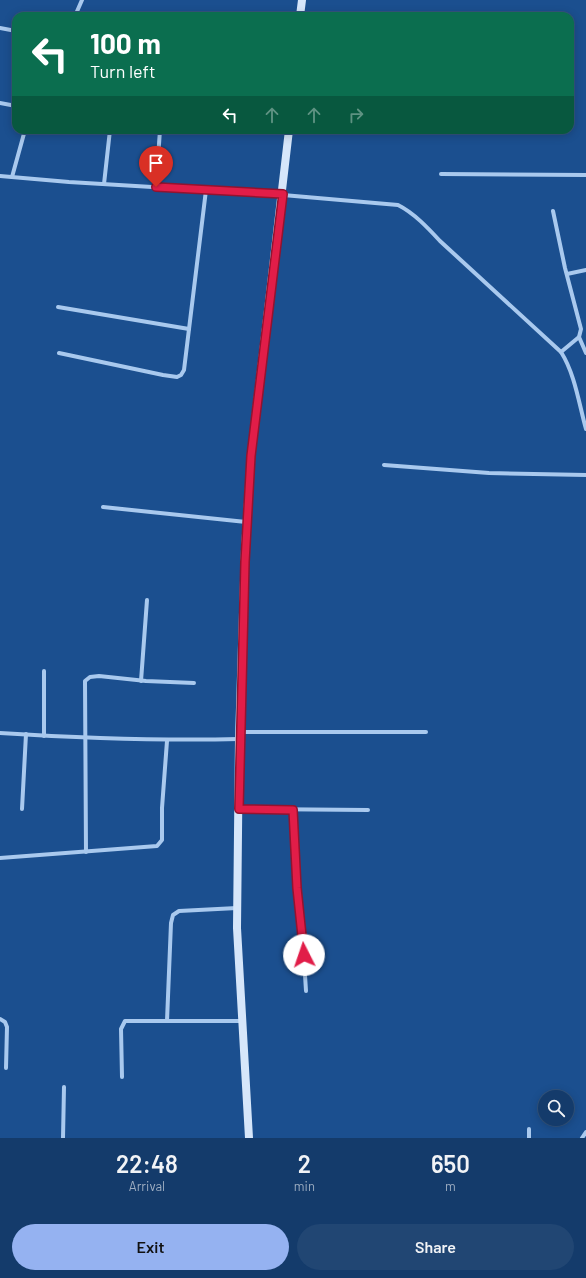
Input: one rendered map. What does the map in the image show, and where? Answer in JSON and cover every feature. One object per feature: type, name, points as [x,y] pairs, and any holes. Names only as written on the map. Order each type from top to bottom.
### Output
[{"type":"main road","points":[[300,12],[302,0]]},
{"type":"main road","points":[[249,1138],[238,908],[239,735],[247,522],[254,426],[283,194],[289,134]]},
{"type":"street","points":[[77,12],[82,0]]},
{"type":"street","points":[[0,28],[12,30]]},
{"type":"street","points":[[0,103],[12,105]]},
{"type":"street","points":[[12,177],[24,134]]},
{"type":"street","points":[[104,184],[110,134]]},
{"type":"street","points":[[156,187],[160,134]]},
{"type":"street","points":[[440,174],[586,175]]},
{"type":"street","points":[[0,176],[386,202],[405,208],[561,352],[575,386],[586,429]]},
{"type":"street","points":[[59,353],[177,377],[181,375],[184,370],[206,190]]},
{"type":"street","points":[[553,211],[580,324],[579,337],[586,353]]},
{"type":"street","points":[[567,274],[586,270]]},
{"type":"street","points":[[58,307],[189,329]]},
{"type":"street","points":[[561,352],[579,337]]},
{"type":"street","points":[[384,464],[489,473],[586,475]]},
{"type":"street","points":[[103,507],[247,522]]},
{"type":"street","points":[[141,681],[147,600]]},
{"type":"street","points":[[44,671],[44,736]]},
{"type":"street","points":[[86,852],[86,738],[84,684],[87,678],[99,676],[141,681],[194,683]]},
{"type":"street","points":[[0,733],[167,741],[239,735],[426,732]]},
{"type":"street","points":[[22,809],[26,734]]},
{"type":"street","points":[[0,858],[154,848],[160,844],[167,741]]},
{"type":"street","points":[[239,809],[368,810]]},
{"type":"street","points":[[293,810],[297,888],[304,943],[306,991]]},
{"type":"street","points":[[167,1021],[171,923],[173,915],[179,911],[238,908]]},
{"type":"street","points":[[0,1019],[5,1022],[7,1027],[6,1068]]},
{"type":"street","points":[[122,1077],[122,1022],[127,1020],[243,1021]]},
{"type":"street","points":[[62,1138],[64,1087]]},
{"type":"street","points":[[529,1129],[529,1138]]},
{"type":"street","points":[[582,1138],[586,1132]]},
{"type":"route","points":[[156,187],[283,194],[251,456],[245,562],[239,739],[239,809],[293,810],[297,888],[304,943],[304,955]]}]
